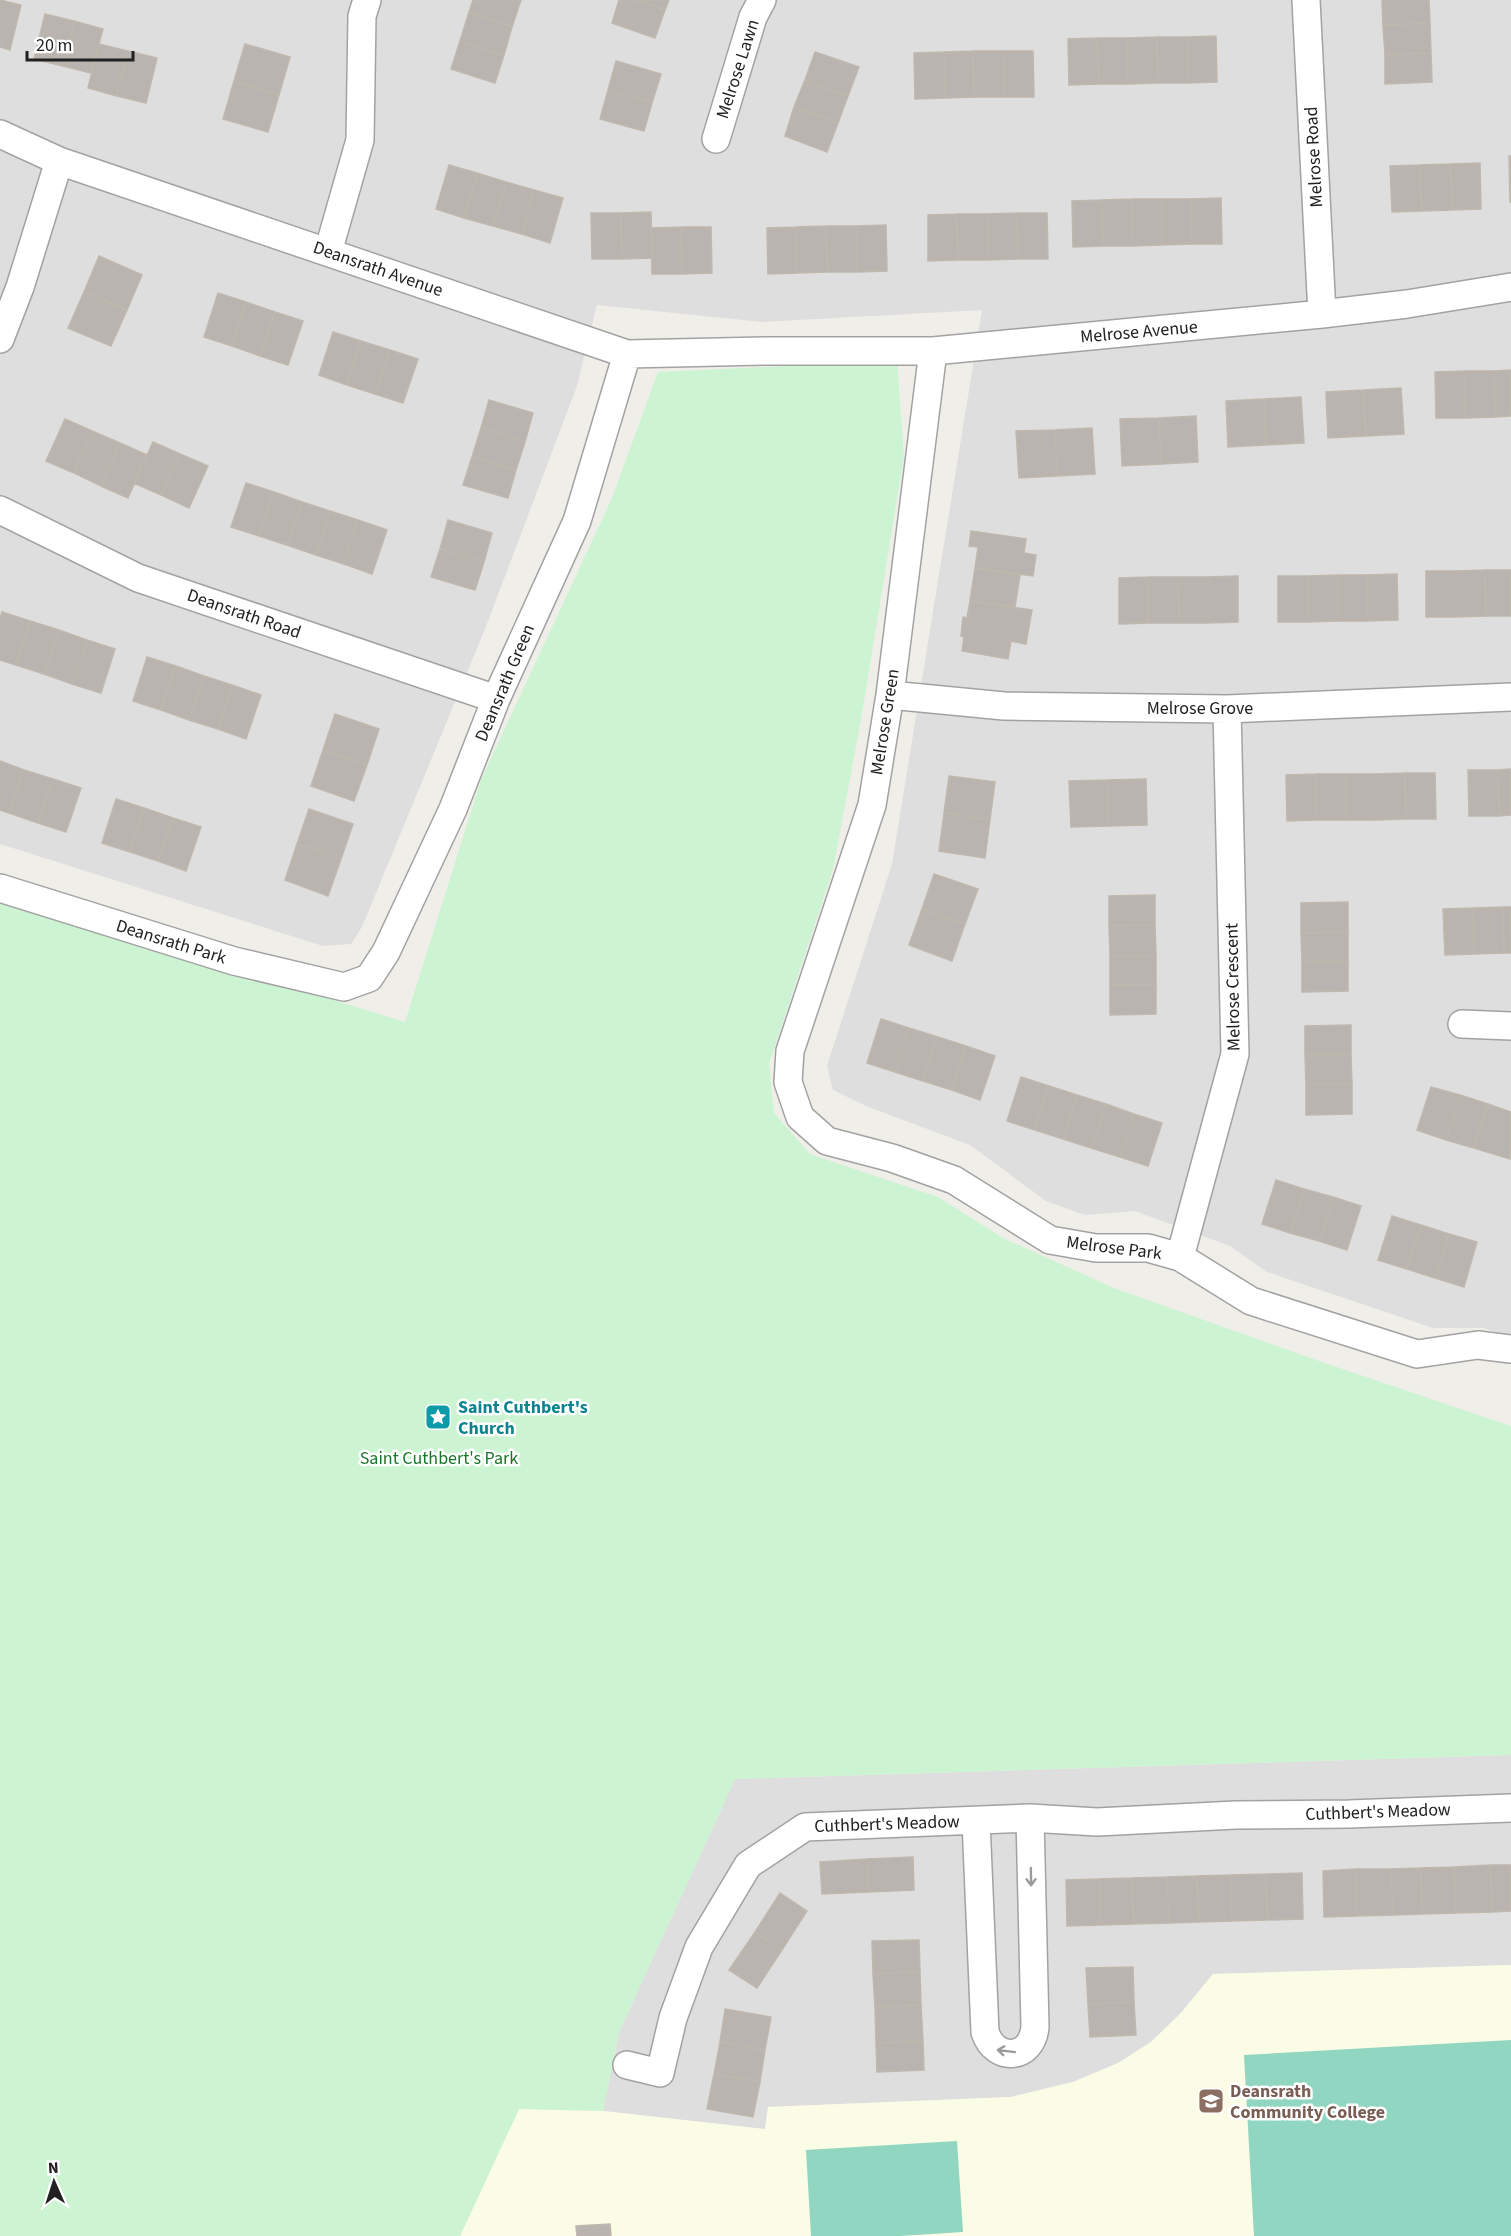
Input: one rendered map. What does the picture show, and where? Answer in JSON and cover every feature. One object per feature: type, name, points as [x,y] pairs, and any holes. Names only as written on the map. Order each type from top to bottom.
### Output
[{"type":"street","points":[[328,252],[360,140],[362,16],[366,0]]},
{"type":"street","name":"Melrose Lawn","points":[[716,139],[753,17],[762,0]]},
{"type":"street","name":"Melrose Road","points":[[1306,0],[1322,314]]},
{"type":"street","name":"Deansrath Avenue","points":[[0,134],[59,161],[627,354],[765,351]]},
{"type":"street","points":[[0,339],[20,287],[59,161]]},
{"type":"street","name":"Melrose Avenue","points":[[765,351],[933,351],[1322,314],[1407,304],[1511,287]]},
{"type":"street","name":"Melrose Green","points":[[788,1082],[790,1051],[872,805],[890,695],[933,351]]},
{"type":"street","name":"Deansrath Green","points":[[344,987],[369,978],[386,952],[453,809],[496,699],[577,521],[627,354]]},
{"type":"street","name":"Deansrath Road","points":[[0,510],[138,578],[496,699]]},
{"type":"street","name":"Melrose Grove","points":[[890,695],[1004,706],[1227,709],[1511,697]]},
{"type":"street","name":"Melrose Crescent","points":[[1180,1257],[1236,1054],[1227,709]]},
{"type":"street","name":"Deansrath Park","points":[[0,888],[234,961],[344,987]]},
{"type":"street","points":[[1462,1024],[1511,1026]]},
{"type":"street","name":"Melrose Park","points":[[788,1082],[800,1117],[827,1141],[892,1158],[954,1180],[1050,1240],[1096,1248],[1148,1248],[1180,1257],[1251,1301],[1418,1354],[1478,1346],[1511,1349]]},
{"type":"street","name":"Cuthbert's Meadow","points":[[627,2065],[660,2073],[673,2018],[699,1947],[748,1865],[805,1827],[1030,1818],[1097,1822],[1236,1815],[1349,1814],[1511,1808]]},
{"type":"street","name":"Cuthbert's Meadow","points":[[976,1821],[985,2032],[995,2049],[1008,2054],[1022,2051],[1032,2041],[1035,2027],[1030,1818]]},
{"type":"shaded area","points":[[0,0],[1511,0],[1511,1337],[1483,1328],[1433,1328],[1267,1272],[1230,1246],[1135,1211],[1085,1215],[1046,1201],[970,1145],[866,1106],[833,1090],[827,1066],[892,864],[982,310],[762,322],[597,305],[577,386],[485,629],[362,927],[351,944],[323,946],[0,844]]},
{"type":"shaded area","points":[[1511,1755],[1511,1965],[1213,1974],[1181,2013],[1151,2042],[1118,2063],[1073,2082],[1011,2097],[768,2107],[765,2129],[603,2111],[619,2032],[735,1779]]},
{"type":"shaded area","name":"Deansrath Community College","points":[[1511,1965],[1511,2236],[460,2236],[519,2109],[603,2111],[765,2129],[768,2107],[1011,2097],[1073,2082],[1118,2063],[1151,2042],[1181,2013],[1213,1974]]},
{"type":"green space","name":"Saint Cuthbert's Park","points":[[897,361],[904,456],[861,720],[833,869],[769,1064],[774,1113],[810,1154],[938,1197],[1003,1238],[1114,1288],[1511,1426],[1511,1755],[735,1779],[619,2032],[603,2111],[519,2109],[460,2236],[0,2236],[0,897],[405,1022],[481,780],[612,498],[658,372]]},
{"type":"green space","points":[[1511,2040],[1511,2236],[1254,2236],[1244,2055]]},
{"type":"green space","points":[[957,2141],[963,2232],[900,2236],[811,2236],[806,2150]]},
{"type":"building","points":[[0,0],[21,5],[10,50],[0,47]]},
{"type":"building","points":[[473,0],[521,0],[512,27],[469,12]]},
{"type":"building","points":[[619,0],[637,0],[665,10],[655,38],[612,23]]},
{"type":"building","points":[[637,0],[669,0],[665,10]]},
{"type":"building","points":[[1382,0],[1429,0],[1430,23],[1383,25]]},
{"type":"building","points":[[469,12],[512,27],[504,55],[460,41]]},
{"type":"building","points":[[45,14],[74,21],[63,66],[34,59]]},
{"type":"building","points":[[74,21],[103,29],[91,73],[63,66]]},
{"type":"building","points":[[1430,23],[1431,53],[1385,55],[1383,25]]},
{"type":"building","points":[[1216,36],[1217,82],[1188,83],[1187,37]]},
{"type":"building","points":[[1157,37],[1158,83],[1128,84],[1127,38]]},
{"type":"building","points":[[1157,37],[1187,37],[1188,83],[1158,83]]},
{"type":"building","points":[[1097,38],[1099,84],[1069,85],[1068,39]]},
{"type":"building","points":[[1097,38],[1127,38],[1128,84],[1099,84]]},
{"type":"building","points":[[460,41],[504,55],[495,83],[451,69]]},
{"type":"building","points":[[99,44],[128,51],[117,96],[88,88]]},
{"type":"building","points":[[245,44],[290,57],[279,95],[234,81]]},
{"type":"building","points":[[128,51],[157,58],[146,103],[117,96]]},
{"type":"building","points":[[973,51],[974,97],[945,98],[944,52]]},
{"type":"building","points":[[973,51],[1003,51],[1004,97],[974,97]]},
{"type":"building","points":[[1003,51],[1033,51],[1034,97],[1004,97]]},
{"type":"building","points":[[815,52],[859,67],[848,96],[805,80]]},
{"type":"building","points":[[944,52],[945,98],[915,99],[914,53]]},
{"type":"building","points":[[1431,53],[1432,82],[1385,84],[1385,55]]},
{"type":"building","points":[[616,61],[661,74],[652,103],[608,90]]},
{"type":"building","points":[[805,80],[848,96],[838,123],[794,107]]},
{"type":"building","points":[[234,81],[279,95],[268,132],[223,119]]},
{"type":"building","points":[[608,90],[652,103],[644,131],[600,119]]},
{"type":"building","points":[[794,107],[838,123],[827,152],[785,136]]},
{"type":"building","points":[[1509,156],[1511,156],[1511,202],[1510,202]]},
{"type":"building","points":[[1480,163],[1481,209],[1452,210],[1450,164]]},
{"type":"building","points":[[1450,164],[1452,210],[1422,211],[1420,165]]},
{"type":"building","points":[[449,165],[477,173],[464,218],[436,209]]},
{"type":"building","points":[[1420,165],[1422,211],[1392,212],[1390,166]]},
{"type":"building","points":[[477,173],[506,182],[493,226],[464,218]]},
{"type":"building","points":[[506,182],[534,190],[522,234],[493,226]]},
{"type":"building","points":[[534,190],[563,198],[550,243],[522,234]]},
{"type":"building","points":[[1221,198],[1222,244],[1192,244],[1191,199]]},
{"type":"building","points":[[1132,199],[1133,246],[1103,246],[1102,200]]},
{"type":"building","points":[[1132,199],[1162,199],[1162,245],[1133,246]]},
{"type":"building","points":[[1162,199],[1191,199],[1192,244],[1162,245]]},
{"type":"building","points":[[1102,200],[1103,246],[1073,247],[1072,201]]},
{"type":"building","points":[[651,212],[652,258],[622,259],[621,213]]},
{"type":"building","points":[[591,213],[621,213],[622,259],[592,259]]},
{"type":"building","points":[[1017,213],[1018,259],[988,260],[987,214]]},
{"type":"building","points":[[1017,213],[1047,213],[1048,259],[1018,259]]},
{"type":"building","points":[[957,214],[958,260],[928,261],[928,215]]},
{"type":"building","points":[[957,214],[987,214],[988,260],[958,260]]},
{"type":"building","points":[[886,225],[887,271],[857,272],[856,226]]},
{"type":"building","points":[[826,226],[827,272],[797,273],[796,227]]},
{"type":"building","points":[[826,226],[856,226],[857,272],[827,272]]},
{"type":"building","points":[[681,227],[682,274],[652,274],[651,228]]},
{"type":"building","points":[[681,227],[711,227],[712,273],[682,274]]},
{"type":"building","points":[[796,227],[797,273],[768,274],[767,228]]},
{"type":"building","points":[[99,256],[142,275],[127,310],[84,292]]},
{"type":"building","points":[[84,292],[127,310],[111,346],[68,328]]},
{"type":"building","points":[[218,293],[246,302],[232,346],[204,337]]},
{"type":"building","points":[[246,302],[275,312],[260,356],[232,346]]},
{"type":"building","points":[[275,312],[303,321],[288,365],[260,356]]},
{"type":"building","points":[[333,332],[361,341],[347,385],[319,375]]},
{"type":"building","points":[[361,341],[390,350],[375,394],[347,385]]},
{"type":"building","points":[[390,350],[418,359],[403,403],[375,394]]},
{"type":"building","points":[[1511,370],[1511,416],[1495,417],[1494,371]]},
{"type":"building","points":[[1464,371],[1465,418],[1436,418],[1435,372]]},
{"type":"building","points":[[1464,371],[1494,371],[1495,417],[1465,418]]},
{"type":"building","points":[[1401,388],[1404,434],[1366,436],[1364,390]]},
{"type":"building","points":[[1364,390],[1366,436],[1328,438],[1326,392]]},
{"type":"building","points":[[1301,397],[1304,443],[1266,445],[1264,399]]},
{"type":"building","points":[[1264,399],[1266,445],[1228,447],[1226,401]]},
{"type":"building","points":[[489,400],[533,413],[525,442],[481,428]]},
{"type":"building","points":[[1196,416],[1198,462],[1161,464],[1159,418]]},
{"type":"building","points":[[1159,418],[1161,464],[1122,466],[1120,419]]},
{"type":"building","points":[[65,419],[92,431],[74,473],[46,461]]},
{"type":"building","points":[[481,428],[525,442],[516,470],[472,457]]},
{"type":"building","points":[[1092,428],[1095,474],[1057,476],[1055,430]]},
{"type":"building","points":[[1055,430],[1057,476],[1019,478],[1016,431]]},
{"type":"building","points":[[92,431],[120,443],[101,486],[74,473]]},
{"type":"building","points":[[153,442],[180,454],[161,495],[134,483]]},
{"type":"building","points":[[120,443],[147,455],[128,498],[101,486]]},
{"type":"building","points":[[180,454],[208,466],[189,508],[161,495]]},
{"type":"building","points":[[472,457],[516,470],[508,498],[463,485]]},
{"type":"building","points":[[246,483],[274,492],[259,536],[231,527]]},
{"type":"building","points":[[274,492],[302,502],[287,545],[259,536]]},
{"type":"building","points":[[302,502],[330,511],[316,555],[287,545]]},
{"type":"building","points":[[330,511],[358,520],[344,564],[316,555]]},
{"type":"building","points":[[358,520],[387,530],[372,574],[344,564]]},
{"type":"building","points":[[448,520],[492,533],[484,562],[440,549]]},
{"type":"building","points":[[971,531],[1026,539],[1024,553],[1036,555],[1033,576],[975,568],[978,547],[969,546]]},
{"type":"building","points":[[440,549],[484,562],[475,590],[431,577]]},
{"type":"building","points":[[975,568],[1020,575],[1015,607],[970,601]]},
{"type":"building","points":[[1485,570],[1486,616],[1456,617],[1456,571]]},
{"type":"building","points":[[1485,570],[1511,570],[1511,616],[1486,616]]},
{"type":"building","points":[[1426,571],[1456,571],[1456,617],[1426,617]]},
{"type":"building","points":[[1397,574],[1398,620],[1368,621],[1367,575]]},
{"type":"building","points":[[1338,575],[1338,621],[1308,622],[1308,576]]},
{"type":"building","points":[[1338,575],[1367,575],[1368,621],[1338,621]]},
{"type":"building","points":[[1238,576],[1238,622],[1208,623],[1208,577]]},
{"type":"building","points":[[1278,576],[1308,576],[1308,622],[1278,622]]},
{"type":"building","points":[[1148,577],[1149,623],[1119,624],[1119,578]]},
{"type":"building","points":[[1148,577],[1178,577],[1179,623],[1149,623]]},
{"type":"building","points":[[1178,577],[1208,577],[1208,623],[1179,623]]},
{"type":"building","points":[[970,601],[1032,610],[1026,644],[1011,641],[1008,659],[962,651],[963,617],[967,618]]},
{"type":"building","points":[[2,612],[30,621],[16,665],[0,660]]},
{"type":"building","points":[[30,621],[59,630],[44,674],[16,665]]},
{"type":"building","points":[[59,630],[87,640],[72,684],[44,674]]},
{"type":"building","points":[[87,640],[115,649],[101,693],[72,684]]},
{"type":"building","points":[[147,657],[176,666],[161,710],[133,701]]},
{"type":"building","points":[[176,666],[204,676],[189,720],[161,710]]},
{"type":"building","points":[[204,676],[232,685],[218,729],[189,720]]},
{"type":"building","points":[[232,685],[261,695],[246,739],[218,729]]},
{"type":"building","points":[[335,714],[379,729],[367,765],[323,750]]},
{"type":"building","points":[[323,750],[367,765],[354,801],[311,786]]},
{"type":"building","points":[[0,761],[24,770],[9,813],[0,810]]},
{"type":"building","points":[[1511,769],[1511,815],[1499,816],[1498,770]]},
{"type":"building","points":[[24,770],[53,779],[38,823],[9,813]]},
{"type":"building","points":[[1468,770],[1498,770],[1499,816],[1469,816]]},
{"type":"building","points":[[1405,773],[1406,819],[1376,820],[1376,774]]},
{"type":"building","points":[[1405,773],[1435,773],[1436,819],[1406,819]]},
{"type":"building","points":[[1316,774],[1317,820],[1287,821],[1286,775]]},
{"type":"building","points":[[1316,774],[1346,774],[1346,820],[1317,820]]},
{"type":"building","points":[[1346,774],[1376,774],[1376,820],[1346,820]]},
{"type":"building","points":[[949,776],[995,782],[990,820],[944,813]]},
{"type":"building","points":[[53,779],[81,788],[66,832],[38,823]]},
{"type":"building","points":[[1146,779],[1147,825],[1109,826],[1108,780]]},
{"type":"building","points":[[1108,780],[1109,826],[1071,827],[1069,781]]},
{"type":"building","points":[[116,799],[144,808],[130,852],[102,843]]},
{"type":"building","points":[[144,808],[173,818],[158,861],[130,852]]},
{"type":"building","points":[[309,809],[353,824],[341,859],[297,844]]},
{"type":"building","points":[[944,813],[990,820],[985,858],[939,851]]},
{"type":"building","points":[[173,818],[201,827],[186,871],[158,861]]},
{"type":"building","points":[[297,844],[341,859],[328,896],[285,880]]},
{"type":"building","points":[[934,874],[978,889],[965,924],[922,909]]},
{"type":"building","points":[[1155,895],[1155,925],[1109,926],[1109,896]]},
{"type":"building","points":[[1348,902],[1348,932],[1301,933],[1301,903]]},
{"type":"building","points":[[1503,907],[1504,953],[1474,954],[1473,908]]},
{"type":"building","points":[[1503,907],[1511,907],[1511,953],[1504,953]]},
{"type":"building","points":[[1473,908],[1474,954],[1445,955],[1443,909]]},
{"type":"building","points":[[922,909],[965,924],[952,961],[909,945]]},
{"type":"building","points":[[1155,925],[1156,955],[1110,956],[1109,926]]},
{"type":"building","points":[[1348,932],[1348,961],[1302,962],[1301,933]]},
{"type":"building","points":[[1156,955],[1156,984],[1110,985],[1110,956]]},
{"type":"building","points":[[1348,961],[1348,991],[1302,992],[1302,962]]},
{"type":"building","points":[[1156,984],[1156,1014],[1110,1015],[1110,985]]},
{"type":"building","points":[[881,1019],[909,1028],[895,1072],[867,1063]]},
{"type":"building","points":[[1351,1025],[1351,1054],[1305,1055],[1305,1026]]},
{"type":"building","points":[[909,1028],[938,1037],[923,1081],[895,1072]]},
{"type":"building","points":[[938,1037],[966,1046],[952,1090],[923,1081]]},
{"type":"building","points":[[966,1046],[995,1056],[980,1100],[952,1090]]},
{"type":"building","points":[[1351,1054],[1352,1084],[1306,1085],[1305,1055]]},
{"type":"building","points":[[1021,1077],[1049,1086],[1035,1130],[1007,1121]]},
{"type":"building","points":[[1352,1084],[1352,1114],[1306,1115],[1306,1085]]},
{"type":"building","points":[[1049,1086],[1077,1095],[1063,1139],[1035,1130]]},
{"type":"building","points":[[1431,1087],[1460,1095],[1446,1140],[1417,1130]]},
{"type":"building","points":[[1077,1095],[1106,1104],[1091,1148],[1063,1139]]},
{"type":"building","points":[[1460,1095],[1488,1104],[1474,1148],[1446,1140]]},
{"type":"building","points":[[1106,1104],[1134,1114],[1120,1157],[1091,1148]]},
{"type":"building","points":[[1488,1104],[1511,1112],[1510,1159],[1474,1148]]},
{"type":"building","points":[[1134,1114],[1162,1123],[1148,1166],[1120,1157]]},
{"type":"building","points":[[1276,1180],[1304,1189],[1290,1233],[1262,1224]]},
{"type":"building","points":[[1304,1189],[1333,1197],[1319,1241],[1290,1233]]},
{"type":"building","points":[[1333,1197],[1361,1206],[1347,1250],[1319,1241]]},
{"type":"building","points":[[1392,1216],[1421,1225],[1407,1269],[1378,1260]]},
{"type":"building","points":[[1421,1225],[1449,1234],[1435,1278],[1407,1269]]},
{"type":"building","points":[[1449,1234],[1477,1242],[1464,1287],[1435,1278]]},
{"type":"building","points":[[913,1857],[914,1890],[868,1892],[867,1859]]},
{"type":"building","points":[[867,1859],[868,1892],[822,1894],[820,1862]]},
{"type":"building","points":[[1490,1865],[1492,1912],[1456,1913],[1454,1867]]},
{"type":"building","points":[[1490,1865],[1511,1865],[1511,1911],[1492,1912]]},
{"type":"building","points":[[1454,1867],[1456,1913],[1422,1914],[1421,1868]]},
{"type":"building","points":[[1421,1868],[1422,1914],[1393,1915],[1391,1869]]},
{"type":"building","points":[[1356,1869],[1357,1916],[1324,1917],[1323,1871]]},
{"type":"building","points":[[1356,1869],[1391,1869],[1393,1915],[1357,1916]]},
{"type":"building","points":[[1302,1873],[1303,1919],[1267,1920],[1266,1874]]},
{"type":"building","points":[[1266,1874],[1267,1920],[1232,1921],[1231,1875]]},
{"type":"building","points":[[1231,1875],[1232,1921],[1199,1922],[1197,1876]]},
{"type":"building","points":[[1197,1876],[1199,1922],[1169,1923],[1167,1877]]},
{"type":"building","points":[[1167,1877],[1169,1923],[1134,1924],[1132,1878]]},
{"type":"building","points":[[1132,1878],[1134,1924],[1100,1925],[1099,1879]]},
{"type":"building","points":[[1099,1879],[1100,1925],[1067,1926],[1066,1880]]},
{"type":"building","points":[[780,1893],[807,1911],[782,1950],[755,1932]]},
{"type":"building","points":[[755,1932],[782,1950],[757,1988],[729,1970]]},
{"type":"building","points":[[919,1940],[920,1972],[873,1974],[872,1941]]},
{"type":"building","points":[[1133,1967],[1134,2002],[1088,2004],[1086,1968]]},
{"type":"building","points":[[920,1972],[921,2005],[875,2007],[873,1974]]},
{"type":"building","points":[[1134,2002],[1136,2035],[1090,2037],[1088,2004]]},
{"type":"building","points":[[921,2005],[923,2041],[876,2043],[875,2007]]},
{"type":"building","points":[[725,2009],[771,2017],[765,2050],[720,2042]]},
{"type":"building","points":[[923,2041],[924,2070],[877,2072],[876,2043]]},
{"type":"building","points":[[720,2042],[765,2050],[760,2082],[714,2074]]},
{"type":"building","points":[[714,2074],[760,2082],[753,2117],[707,2109]]},
{"type":"building","points":[[610,2224],[611,2236],[577,2236],[576,2226]]},
{"type":"place","name":"Saint Cuthbert's Church","points":[[438,1417]]},
{"type":"place","name":"Deansrath Community College","points":[[1211,2101]]}]
